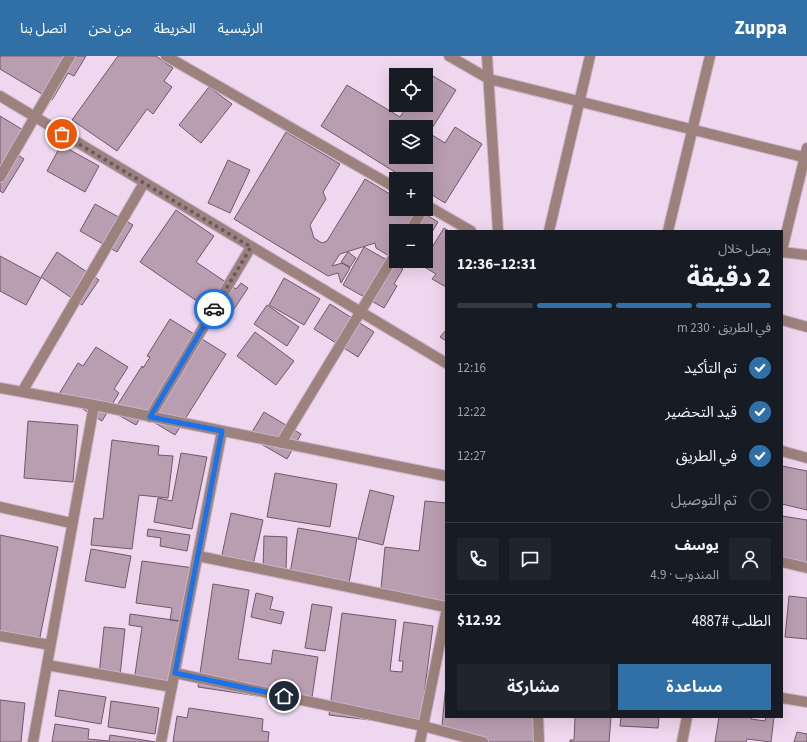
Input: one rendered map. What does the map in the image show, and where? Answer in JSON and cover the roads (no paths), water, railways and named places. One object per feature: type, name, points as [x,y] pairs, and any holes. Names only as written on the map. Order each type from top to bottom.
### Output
[{"type":"street","points":[[0,177],[70,56]]},
{"type":"street","points":[[166,56],[389,184]]},
{"type":"street","points":[[449,56],[489,79],[693,130],[806,154],[783,247]]},
{"type":"street","points":[[487,56],[498,230]]},
{"type":"street","points":[[549,230],[590,56]]},
{"type":"street","points":[[668,230],[710,56]]},
{"type":"street","points":[[0,96],[445,362]]},
{"type":"street","points":[[22,392],[144,183]]},
{"type":"street","points":[[433,209],[469,230]]},
{"type":"street","points":[[150,417],[251,247]]},
{"type":"street","points":[[783,251],[807,255]]},
{"type":"street","points":[[282,443],[389,264]]},
{"type":"street","points":[[783,320],[807,327]]},
{"type":"street","points":[[0,388],[94,405],[445,476]]},
{"type":"street","points":[[33,742],[71,523],[94,405]]},
{"type":"street","points":[[161,742],[222,431]]},
{"type":"street","points":[[783,451],[807,458]]},
{"type":"street","points":[[0,507],[71,523]]},
{"type":"street","points":[[198,556],[445,607]]},
{"type":"street","points":[[783,562],[807,568]]},
{"type":"street","points":[[420,742],[445,618]]},
{"type":"street","points":[[0,636],[50,645]]},
{"type":"street","points":[[47,665],[172,687]]},
{"type":"street","points":[[175,673],[423,726],[484,742]]},
{"type":"street","points":[[783,698],[807,702]]},
{"type":"street","points":[[538,718],[539,742]]},
{"type":"street","points":[[682,742],[687,718]]}]
